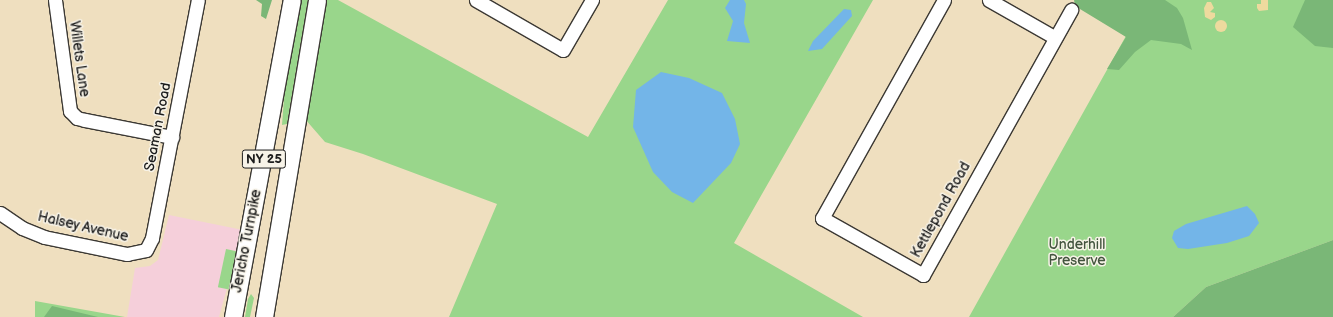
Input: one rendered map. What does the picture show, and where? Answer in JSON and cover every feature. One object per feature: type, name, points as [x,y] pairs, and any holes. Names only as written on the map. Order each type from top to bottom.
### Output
[{"type":"main road","name":"Jericho Turnpike","points":[[233,317],[292,0]]},
{"type":"main road","name":"Jericho Turnpike","points":[[264,317],[317,0]]},
{"type":"main road","points":[[255,204],[282,210]]},
{"type":"main road","points":[[224,317],[237,294]]},
{"type":"street","name":"Willets Lane","points":[[55,0],[70,111],[78,118],[85,120],[172,137]]},
{"type":"street","name":"Seaman Road","points":[[139,254],[150,246],[198,0]]},
{"type":"street","points":[[476,0],[563,50],[592,0]]},
{"type":"street","name":"Kettlepond Road","points":[[944,0],[822,218],[923,275],[1071,10]]},
{"type":"street","points":[[989,0],[1054,38]]},
{"type":"street","name":"Halsey Avenue","points":[[0,213],[22,228],[44,237],[127,254],[139,254]]},
{"type":"shaded area","points":[[169,215],[243,230],[219,317],[127,317],[135,268],[150,266],[158,260]]},
{"type":"green space","points":[[256,0],[272,0],[266,19],[261,16],[262,4]]},
{"type":"green space","points":[[300,0],[308,0],[287,124],[282,125],[285,86]]},
{"type":"green space","points":[[317,0],[338,0],[588,137],[668,0],[873,0],[734,243],[863,317],[449,317],[497,204],[363,154],[325,142],[298,111]]},
{"type":"green space","points":[[1074,0],[1165,0],[1177,8],[1183,18],[1192,50],[1181,44],[1151,40],[1135,52],[1119,70],[1107,69],[1126,37],[1075,6]]},
{"type":"green space","name":"Underhill Preserve","points":[[1146,0],[1333,0],[1333,240],[1206,287],[1173,317],[969,317]]},
{"type":"green space","points":[[1305,0],[1333,0],[1333,48],[1315,46],[1293,27]]},
{"type":"green space","points":[[1333,240],[1333,317],[1173,317],[1206,287]]},
{"type":"green space","points":[[226,249],[245,253],[236,291],[218,287]]},
{"type":"green space","points":[[251,294],[254,298],[250,317],[245,317],[248,299]]},
{"type":"green space","points":[[35,301],[125,317],[35,317]]},
{"type":"green space","points":[[52,306],[98,317],[44,317]]},
{"type":"sand","points":[[1261,0],[1268,0],[1268,10],[1259,11],[1257,4],[1261,4]]},
{"type":"sand","points":[[1207,2],[1211,2],[1214,8],[1210,12],[1215,13],[1215,17],[1211,20],[1205,17],[1204,8]]},
{"type":"sand","points":[[1221,20],[1225,22],[1227,26],[1225,30],[1221,32],[1217,30],[1215,26],[1217,22]]},
{"type":"water","points":[[730,0],[744,0],[746,4],[744,23],[750,43],[727,41],[733,21],[725,8]]},
{"type":"water","points":[[844,9],[851,10],[852,16],[822,49],[808,51],[813,41]]},
{"type":"water","points":[[661,72],[689,78],[722,93],[735,119],[740,144],[731,163],[693,203],[672,192],[653,172],[633,127],[636,90]]},
{"type":"water","points":[[1247,206],[1255,214],[1259,223],[1249,236],[1227,243],[1188,249],[1178,248],[1172,238],[1174,231],[1186,224]]}]
